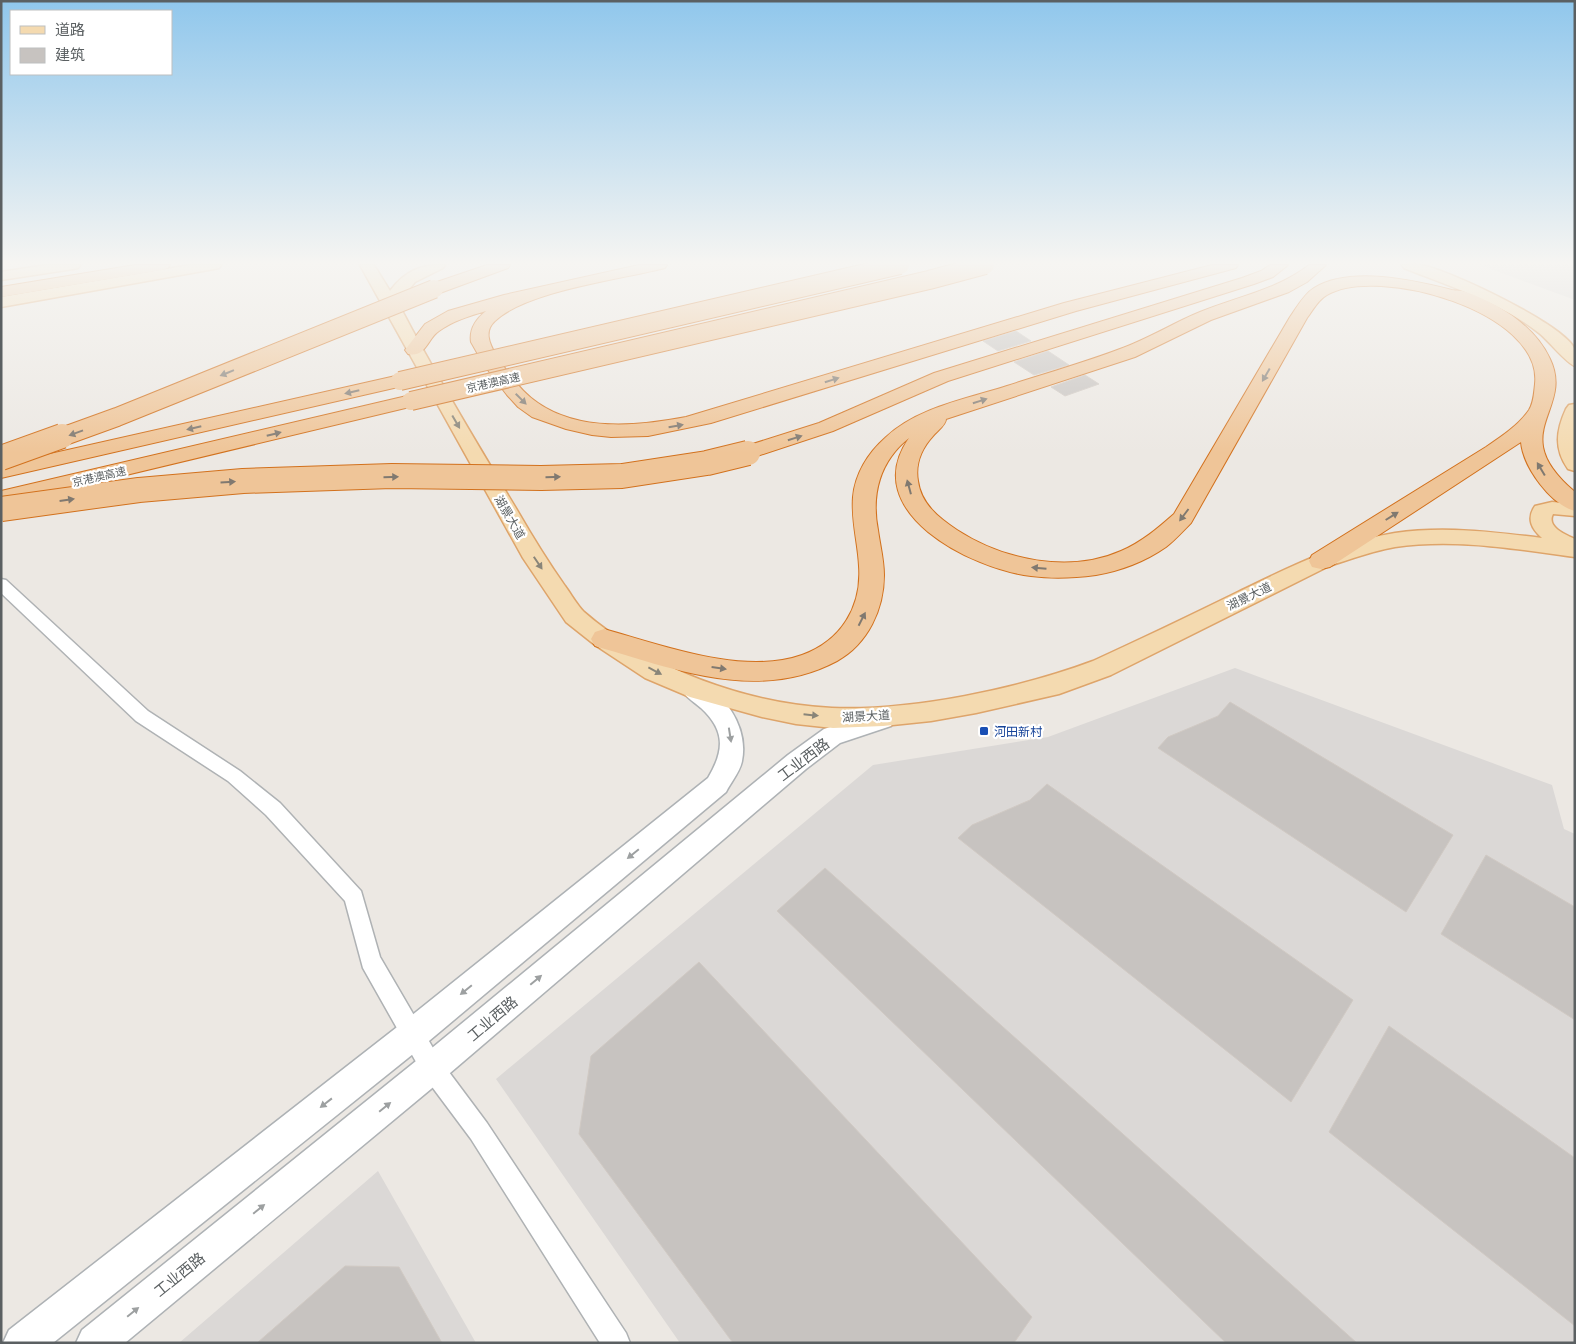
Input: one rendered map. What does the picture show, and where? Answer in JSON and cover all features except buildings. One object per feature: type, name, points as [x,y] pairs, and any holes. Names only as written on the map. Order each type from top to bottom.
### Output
[{"type":"highway","points":[[1,458],[117,418],[339,328]]},
{"type":"highway","points":[[414,350],[431,328]]},
{"type":"highway","points":[[482,328],[479,332],[479,341],[484,350],[516,395],[526,404],[555,420],[594,429],[639,430],[669,427],[704,419],[1002,328]]},
{"type":"highway","name":"京港澳高速","points":[[1,472],[630,328]]},
{"type":"highway","name":"京港澳高速","points":[[1,498],[725,328]]},
{"type":"highway","points":[[1,509],[139,490],[243,481],[392,476],[622,476],[707,463],[748,453],[826,427],[941,377],[1099,328]]},
{"type":"highway","points":[[604,639],[719,669],[751,672],[782,671],[826,656],[852,636],[865,612],[869,599],[872,565],[864,514],[864,498],[868,480],[876,462],[891,441],[916,424],[949,411],[1128,353],[1181,328]]},
{"type":"highway","points":[[949,411],[922,436],[908,460],[906,475],[908,488],[923,516],[952,540],[974,552],[1002,562],[1031,568],[1061,570],[1094,568],[1139,553],[1158,542],[1183,518],[1293,328]]},
{"type":"highway","points":[[1516,328],[1534,347],[1546,374],[1544,396],[1532,434],[1532,447],[1535,458],[1556,489],[1575,504]]},
{"type":"highway","points":[[1321,561],[1494,452],[1516,436],[1538,411]]},
{"type":"main road","name":"湖景大道","points":[[403,328],[534,558],[574,616],[604,639],[654,671],[690,687],[729,699],[796,714],[833,718],[931,712],[1016,695],[1059,684],[1102,668],[1321,561],[1362,547],[1396,540],[1436,537],[1480,538],[1575,548]]},
{"type":"main road","points":[[1539,328],[1558,341],[1575,361]]},
{"type":"main road","points":[[1575,409],[1566,428],[1565,437],[1567,448],[1575,465]]},
{"type":"main road","points":[[1575,510],[1552,508],[1542,511],[1539,518],[1541,526],[1548,532],[1575,548]]},
{"type":"street","points":[[1,584],[142,716],[234,776],[273,809],[354,897],[370,961],[412,1035],[432,1068],[479,1131],[616,1343]]},
{"type":"street","points":[[22,1343],[412,1035],[717,785],[730,761],[731,737],[725,716],[707,699],[690,687]]},
{"type":"street","name":"工业西路","points":[[95,1343],[432,1068],[798,762],[832,736],[864,724],[901,714]]},
{"type":"shaded area","points":[[1235,668],[1552,785],[1564,829],[1575,834],[1575,1343],[680,1343],[496,1079],[873,765],[1048,737]]},
{"type":"shaded area","points":[[378,1171],[476,1343],[179,1343]]},
{"type":"place","name":"河田新村","points":[[984,731]]}]
